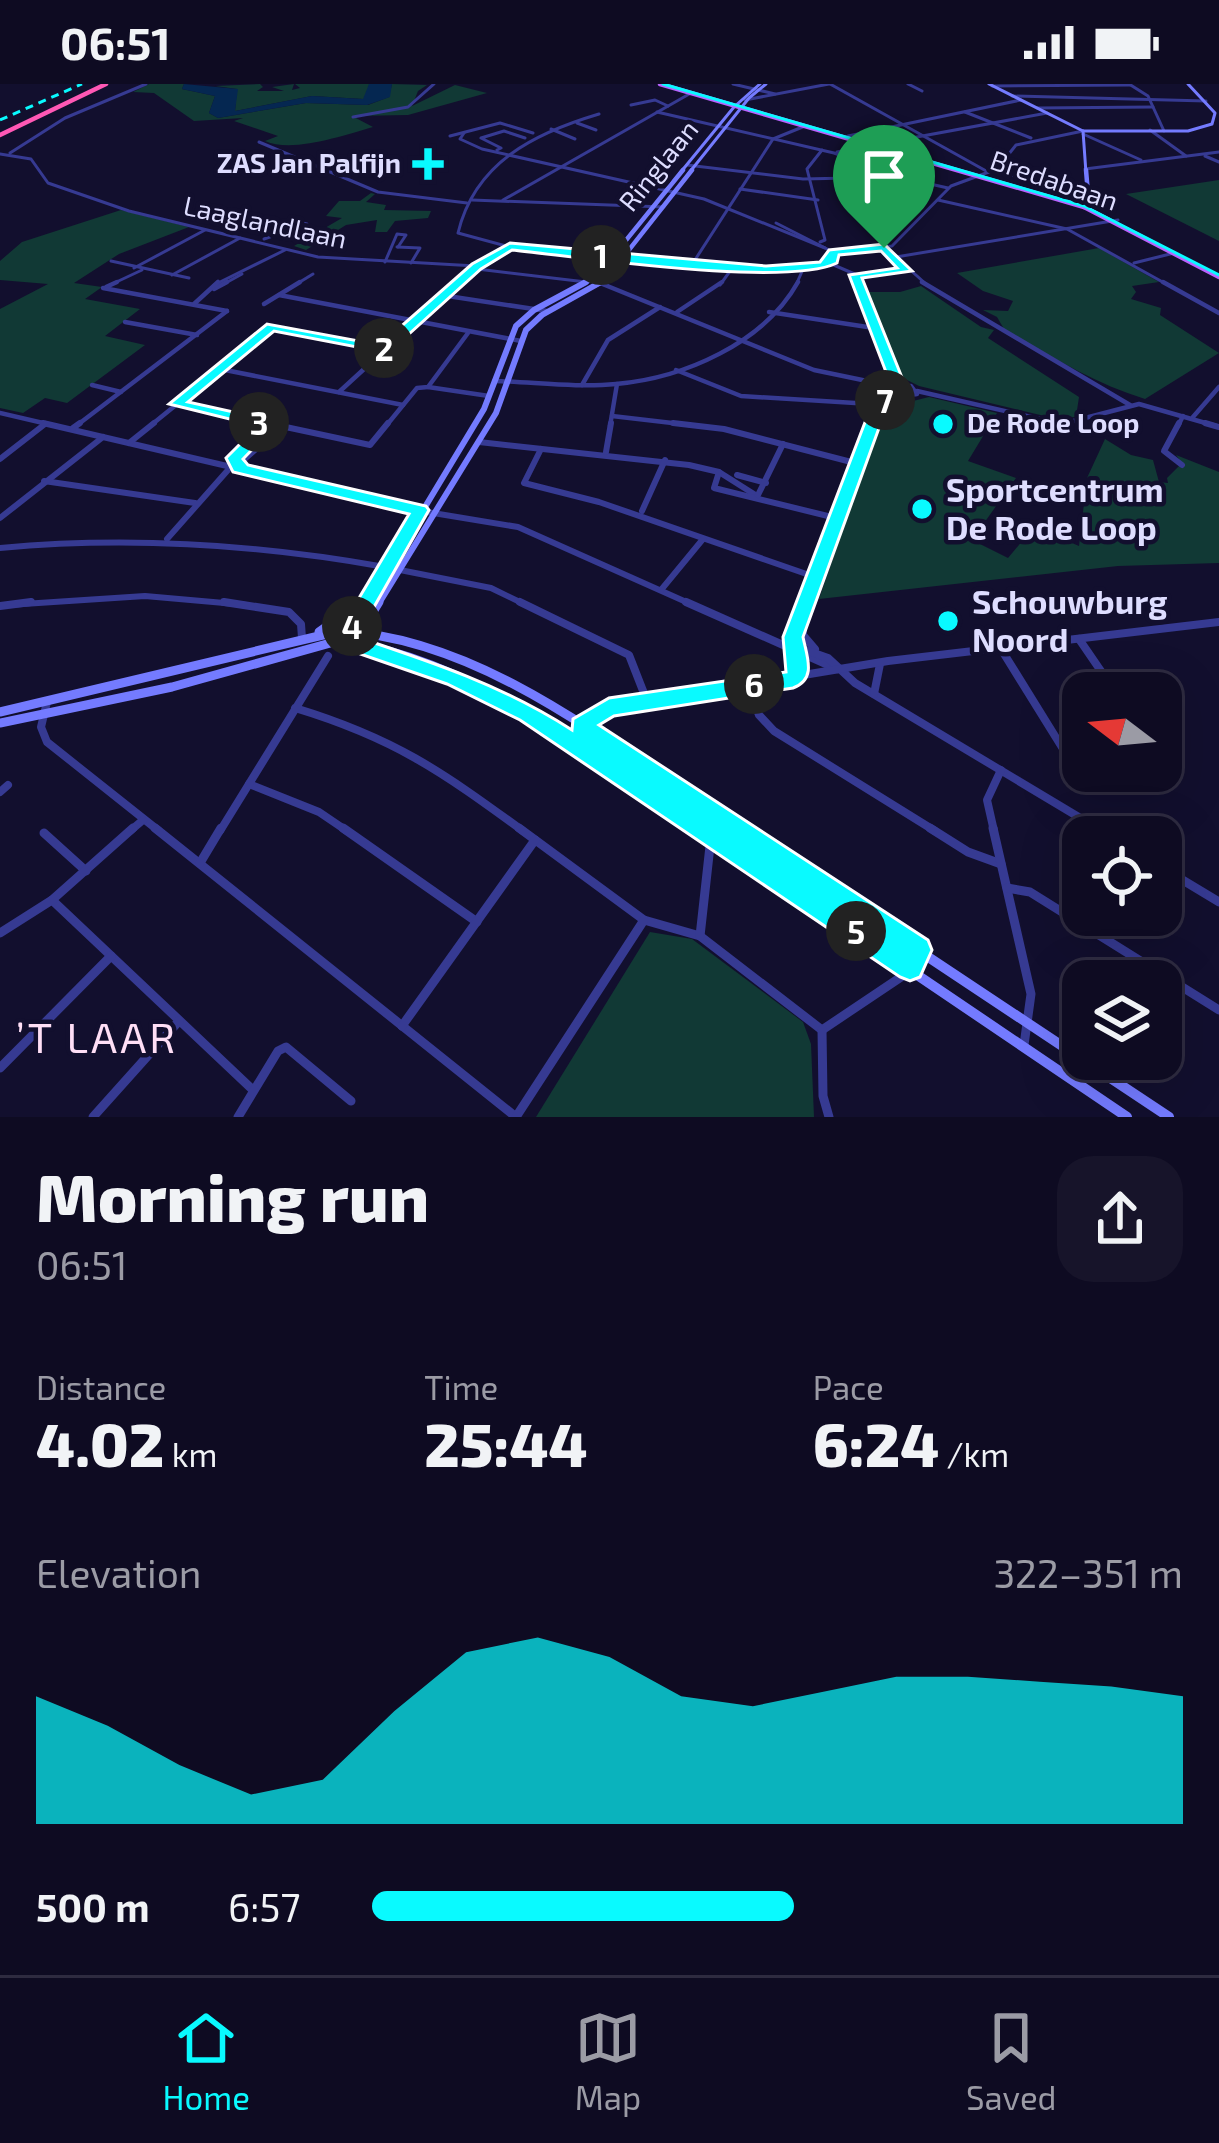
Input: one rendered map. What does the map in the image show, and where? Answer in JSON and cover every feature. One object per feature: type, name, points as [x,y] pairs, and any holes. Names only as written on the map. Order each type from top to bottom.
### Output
[{"type":"highway","points":[[0,132],[106,84]]},
{"type":"highway","points":[[0,132],[94,85]]},
{"type":"main road","name":"Bredabaan","points":[[660,84],[982,174]]},
{"type":"main road","name":"Bredabaan","points":[[668,84],[1087,207],[1219,274]]},
{"type":"main road","name":"Bredabaan","points":[[1115,221],[1219,274]]},
{"type":"street","points":[[0,154],[65,118],[146,84]]},
{"type":"street","points":[[353,117],[408,107],[434,84]]},
{"type":"street","points":[[733,84],[778,95]]},
{"type":"street","points":[[741,104],[830,84],[982,174]]},
{"type":"street","points":[[908,84],[922,91]]},
{"type":"street","points":[[990,85],[1130,84],[1148,96],[1164,131]]},
{"type":"street","points":[[464,133],[460,139],[495,152],[729,206],[833,252],[892,247],[948,188],[997,169],[1016,145],[1034,139],[1214,125],[1218,117],[1189,84]]},
{"type":"street","points":[[990,85],[1144,162]]},
{"type":"street","points":[[741,104],[759,87]]},
{"type":"street","points":[[503,200],[691,93]]},
{"type":"street","points":[[1012,96],[1148,96],[1210,105]]},
{"type":"street","points":[[631,105],[655,100],[668,106]]},
{"type":"street","points":[[848,136],[1021,100]]},
{"type":"street","name":"Ringlaan","points":[[533,316],[600,283],[664,207],[687,165],[741,104]]},
{"type":"street","name":"Ringlaan","points":[[533,316],[588,282],[614,256],[654,206],[696,166],[741,104]]},
{"type":"street","points":[[1036,108],[1153,107]]},
{"type":"street","points":[[964,111],[1034,139]]},
{"type":"street","points":[[656,112],[834,152],[899,177],[948,188]]},
{"type":"street","points":[[880,145],[1047,113]]},
{"type":"street","points":[[599,114],[534,133],[505,152],[470,201],[458,231],[465,238],[510,247],[733,266],[829,263],[855,275],[906,271]]},
{"type":"street","points":[[574,122],[596,130]]},
{"type":"street","points":[[450,136],[500,123],[534,133]]},
{"type":"street","points":[[693,263],[773,139],[805,126]]},
{"type":"street","points":[[549,129],[575,139]]},
{"type":"street","points":[[495,152],[501,148],[481,138],[505,131],[525,138]]},
{"type":"street","points":[[1150,131],[1186,156]]},
{"type":"street","points":[[1083,133],[1087,207]]},
{"type":"street","points":[[260,142],[378,192],[470,201],[664,207]]},
{"type":"street","points":[[834,152],[870,145]]},
{"type":"street","points":[[816,243],[826,240],[825,225],[807,170],[822,150]]},
{"type":"street","points":[[1085,169],[1219,152]]},
{"type":"street","name":"Laaglandlaan","points":[[7,154],[35,161],[40,176],[53,185],[137,214],[323,258],[477,268],[600,283],[813,370],[898,390],[1063,424],[1131,406]]},
{"type":"street","points":[[1201,154],[1219,162]]},
{"type":"street","points":[[848,178],[845,173],[854,161]]},
{"type":"street","points":[[687,165],[810,179],[899,177]]},
{"type":"street","points":[[997,169],[1051,191]]},
{"type":"street","points":[[524,201],[532,184]]},
{"type":"street","points":[[740,189],[818,200]]},
{"type":"street","points":[[938,200],[1067,229],[1219,313]]},
{"type":"street","points":[[896,257],[1115,221]]},
{"type":"street","points":[[71,429],[227,311],[107,289],[208,229]]},
{"type":"street","points":[[261,241],[283,230]]},
{"type":"street","points":[[172,275],[244,236]]},
{"type":"street","points":[[385,262],[396,247],[420,248],[411,263]]},
{"type":"street","points":[[339,392],[441,295],[510,247]]},
{"type":"street","points":[[884,248],[906,271],[1131,406],[1149,404],[1219,427]]},
{"type":"street","points":[[194,304],[287,249]]},
{"type":"street","points":[[829,263],[833,252]]},
{"type":"street","points":[[1134,263],[1174,254]]},
{"type":"street","points":[[111,261],[189,278]]},
{"type":"street","points":[[675,314],[718,288],[733,266]]},
{"type":"street","points":[[494,381],[617,384],[673,371],[743,343],[795,288],[804,267]]},
{"type":"street","points":[[264,304],[313,274]]},
{"type":"street","points":[[855,275],[898,390],[912,397],[917,391]]},
{"type":"street","points":[[279,295],[521,341]]},
{"type":"street","points":[[441,295],[533,316]]},
{"type":"street","points":[[582,385],[608,340],[660,307]]},
{"type":"street","points":[[769,312],[874,328]]},
{"type":"street","points":[[356,631],[367,596],[489,396],[508,339],[533,316]]},
{"type":"street","points":[[349,642],[479,442],[533,316]]},
{"type":"street","points":[[125,322],[196,335]]},
{"type":"street","points":[[129,443],[272,327],[383,350]]},
{"type":"street","points":[[428,386],[468,333]]},
{"type":"street","points":[[220,369],[404,405]]},
{"type":"street","points":[[673,371],[685,378]]},
{"type":"street","points":[[673,371],[741,396],[881,402]]},
{"type":"street","points":[[606,453],[617,384]]},
{"type":"street","points":[[92,385],[121,392]]},
{"type":"street","points":[[176,404],[370,445],[418,387],[489,396]]},
{"type":"street","points":[[1193,417],[1219,387]]},
{"type":"street","points":[[793,647],[881,402],[898,390]]},
{"type":"street","points":[[0,413],[420,510],[518,527],[841,670]]},
{"type":"street","points":[[613,416],[668,420],[859,464]]},
{"type":"street","points":[[1182,465],[1164,451],[1184,416]]},
{"type":"street","points":[[0,459],[46,424]]},
{"type":"street","points":[[233,466],[269,424]]},
{"type":"street","points":[[166,541],[195,503],[281,427]]},
{"type":"street","points":[[0,518],[104,437]]},
{"type":"street","points":[[479,442],[665,460],[719,472],[757,496]]},
{"type":"street","points":[[757,496],[783,444]]},
{"type":"street","points":[[541,448],[524,482],[641,513],[818,578]]},
{"type":"street","points":[[641,513],[665,460]]},
{"type":"street","points":[[719,472],[714,488],[839,520]]},
{"type":"street","points":[[737,475],[766,483]]},
{"type":"street","points":[[44,481],[195,503]]},
{"type":"street","points":[[661,590],[703,539]]},
{"type":"street","points":[[0,548],[166,541],[255,544],[385,567]]},
{"type":"street","points":[[399,569],[491,588],[629,655],[647,700]]},
{"type":"street","points":[[0,606],[76,597],[188,596],[290,611],[307,637]]},
{"type":"street","points":[[307,637],[340,620],[367,596]]},
{"type":"street","points":[[802,622],[803,635],[823,656],[874,694],[1077,816]]},
{"type":"street","points":[[568,739],[596,712],[647,700],[880,664],[1219,622]]},
{"type":"street","points":[[1,712],[307,637],[356,631],[468,667],[580,725],[1169,1117]]},
{"type":"street","points":[[793,647],[803,635]]},
{"type":"street","points":[[1079,639],[1102,672]]},
{"type":"street","points":[[1,712],[44,715],[349,642],[492,694],[568,739],[1127,1117]]},
{"type":"street","points":[[793,647],[823,656]]},
{"type":"street","points":[[793,647],[800,659],[800,671],[793,680]]},
{"type":"street","points":[[1001,649],[1062,747]]},
{"type":"street","points":[[200,863],[328,656]]},
{"type":"street","points":[[874,694],[880,664]]},
{"type":"street","points":[[748,685],[759,715],[774,731],[968,852],[1001,864]]},
{"type":"street","points":[[47,702],[41,727],[46,742],[516,1117],[644,920]]},
{"type":"street","points":[[295,708],[342,720],[405,748],[644,920],[700,935],[821,1030]]},
{"type":"street","points":[[1001,770],[987,800],[1031,994],[1030,1025],[1023,1047]]},
{"type":"street","points":[[249,784],[319,812],[477,922]]},
{"type":"street","points":[[700,935],[710,832],[719,817]]},
{"type":"street","points":[[0,933],[52,900],[143,820]]},
{"type":"street","points":[[44,832],[86,872]]},
{"type":"street","points":[[402,1026],[535,840]]},
{"type":"street","points":[[1182,880],[1219,902]]},
{"type":"street","points":[[1007,887],[1030,892],[1219,1010]]},
{"type":"street","points":[[52,900],[253,1090]]},
{"type":"street","points":[[821,1030],[838,1023],[910,968],[918,950]]},
{"type":"street","points":[[0,1068],[111,956]]},
{"type":"street","points":[[93,1117],[178,1021]]},
{"type":"street","points":[[821,1030],[823,1096],[831,1116]]},
{"type":"street","points":[[238,1117],[286,1047],[351,1101]]},
{"type":"green space","points":[[149,84],[184,84],[182,89],[215,96],[209,113],[218,118],[306,103],[368,105],[389,97],[392,84],[427,85],[418,91],[412,106],[455,85],[487,93],[408,115],[352,116],[373,127],[289,145],[265,141],[278,136],[234,121],[243,118],[194,121],[154,93],[133,92]]},
{"type":"green space","points":[[294,84],[292,90],[300,88],[295,84],[369,84],[368,98],[312,96],[235,111],[237,89],[215,86],[263,87],[257,91],[284,91],[272,87]]},
{"type":"green space","points":[[1219,180],[1219,241],[1126,194]]},
{"type":"green space","points":[[375,194],[366,202],[386,205],[384,210],[431,211],[428,218],[395,221],[387,232],[375,232],[377,220],[346,225],[306,250],[294,246],[342,218],[326,216],[339,201],[360,201]]},
{"type":"green space","points":[[121,210],[189,227],[119,254],[74,283],[102,287],[85,299],[140,309],[105,336],[145,345],[67,403],[45,398],[23,413],[0,408],[0,309],[48,284],[0,280],[0,261],[22,242]]},
{"type":"green space","points":[[1099,248],[1159,282],[1132,286],[1136,292],[1131,299],[1161,308],[1160,315],[1219,353],[1145,399],[1090,377],[1004,329],[997,317],[983,310],[1008,311],[1013,301],[983,291],[957,273]]},
{"type":"green space","points":[[921,286],[981,327],[994,330],[988,338],[1079,397],[1076,417],[1053,418],[919,386],[899,376],[866,292],[900,292]]},
{"type":"green space","points":[[929,397],[997,413],[968,461],[1016,478],[972,540],[1008,558],[1034,527],[1079,546],[1087,478],[1105,439],[1131,455],[1153,460],[1159,482],[1168,483],[1167,478],[1182,463],[1176,455],[1219,472],[1219,563],[1118,566],[819,599],[885,408]]},
{"type":"green space","points":[[650,932],[692,939],[803,1022],[811,1044],[814,1117],[536,1117]]},
{"type":"water","points":[[184,84],[238,89],[235,111],[312,96],[363,99],[369,84],[392,84],[390,97],[367,105],[306,103],[218,118],[209,113],[215,96],[182,89]]},
{"type":"tram line","points":[[663,84],[1084,206],[1219,275]]},
{"type":"railway","points":[[0,120],[82,84]]},
{"type":"place","name":"ZAS Jan Palfijn","points":[[428,164]]},
{"type":"place","name":"De Rode Loop","points":[[943,424]]},
{"type":"place","name":"Sportcentrum De Rode Loop","points":[[922,509]]},
{"type":"place","name":"Schouwburg Noord","points":[[948,621]]},
{"type":"district","name":"’T LAAR","points":[[97,1038]]},
{"type":"route","points":[[510,247],[766,270],[823,265],[833,260],[833,252],[884,248],[906,271],[855,275],[898,385],[896,395],[881,402],[810,602],[796,628],[793,647],[800,671],[793,680],[609,707],[580,725],[918,950],[910,968],[528,714],[454,678],[344,640],[420,510],[239,468],[234,458],[269,424],[176,404],[272,327],[383,350],[476,266],[510,247]]}]
